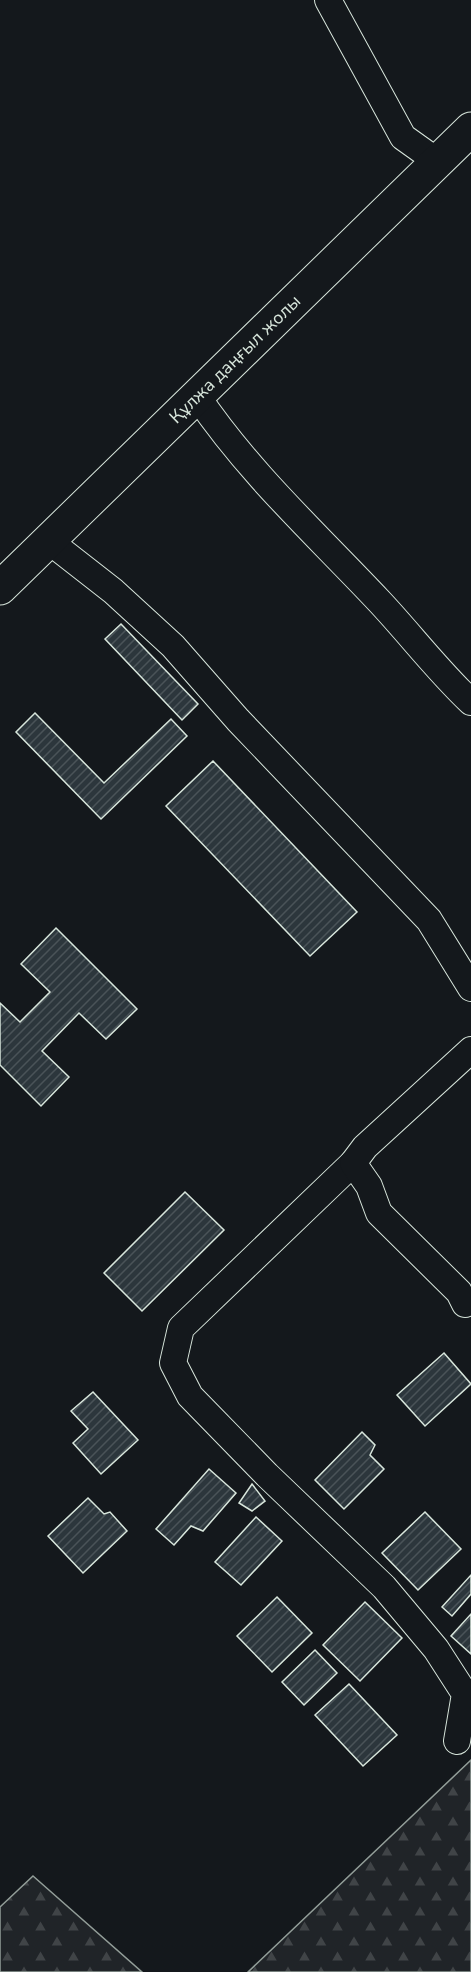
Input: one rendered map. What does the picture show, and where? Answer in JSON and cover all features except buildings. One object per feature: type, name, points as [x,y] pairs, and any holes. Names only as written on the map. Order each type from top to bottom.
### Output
[{"type":"main road","name":"Құлжа даңғыл жолы","points":[[0,588],[471,129]]},
{"type":"street","points":[[328,0],[404,137],[438,162]]},
{"type":"street","points":[[197,396],[227,440],[285,506],[380,601],[471,702]]},
{"type":"street","points":[[49,541],[113,591],[172,646],[238,720],[429,920],[471,988]]},
{"type":"street","points":[[457,1741],[465,1694],[436,1648],[384,1587],[267,1475],[190,1396],[173,1363],[181,1328],[353,1163],[365,1147],[471,1050]]},
{"type":"street","points":[[353,1163],[369,1186],[379,1213],[459,1292],[465,1304]]},
{"type":"green space","points":[[471,1760],[471,1972],[248,1972]]},
{"type":"green space","points":[[33,1876],[142,1972],[0,1972],[0,1907]]}]
